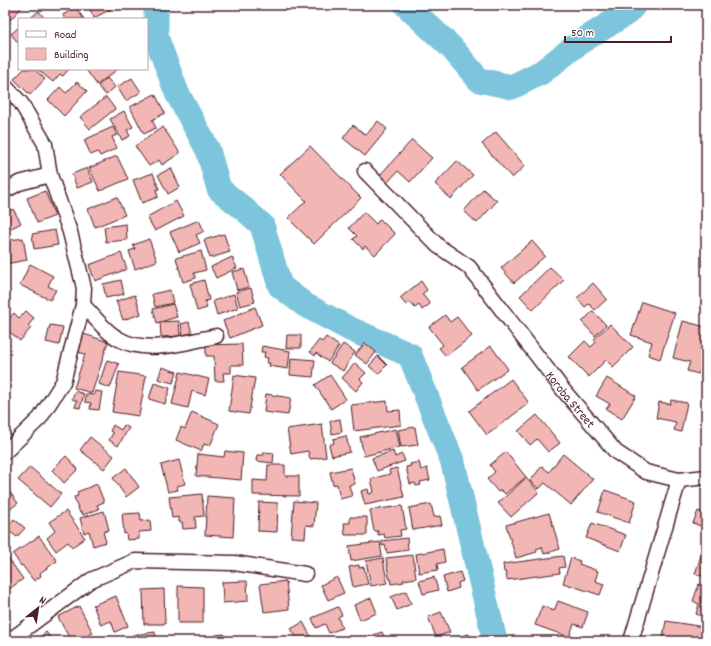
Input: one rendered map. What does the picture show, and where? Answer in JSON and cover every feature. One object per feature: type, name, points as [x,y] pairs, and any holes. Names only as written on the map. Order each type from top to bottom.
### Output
[{"type":"street","points":[[5,86],[21,103],[45,144],[50,175],[71,239],[84,288],[83,305],[63,382],[40,418],[5,452]]},
{"type":"street","name":"Koroba Street","points":[[365,171],[438,246],[469,267],[564,391],[616,452],[646,472],[679,480],[706,477]]},
{"type":"street","points":[[5,191],[19,183],[50,175]]},
{"type":"street","points":[[83,305],[118,339],[129,344],[146,347],[174,345],[216,336]]},
{"type":"street","points":[[631,641],[679,480]]},
{"type":"street","points":[[8,641],[91,580],[135,561],[234,563],[305,574]]},
{"type":"building","points":[[5,5],[24,5],[10,20],[5,15]]},
{"type":"building","points":[[88,5],[109,5],[111,9],[94,18]]},
{"type":"building","points":[[75,7],[83,18],[64,18],[63,15]]},
{"type":"building","points":[[39,11],[44,18],[30,18]]},
{"type":"building","points":[[18,28],[18,43],[11,34]]},
{"type":"building","points":[[23,70],[35,70],[45,79],[30,95],[14,79]]},
{"type":"building","points":[[38,70],[68,70],[63,76],[60,74],[53,82]]},
{"type":"building","points":[[88,70],[117,70],[97,85],[87,71]]},
{"type":"building","points":[[107,78],[115,87],[106,95],[98,86]]},
{"type":"building","points":[[132,78],[141,92],[126,101],[117,87]]},
{"type":"building","points":[[77,82],[87,91],[64,116],[48,100],[60,87],[66,93]]},
{"type":"building","points":[[155,94],[165,113],[152,120],[156,128],[144,134],[130,107]]},
{"type":"building","points":[[106,97],[115,109],[90,129],[80,117]]},
{"type":"building","points":[[124,111],[133,127],[127,130],[130,136],[122,140],[110,119]]},
{"type":"building","points":[[378,121],[387,129],[365,156],[343,138],[353,125],[366,135]]},
{"type":"building","points":[[113,127],[117,135],[112,137],[117,148],[100,156],[98,152],[91,155],[84,140]]},
{"type":"building","points":[[163,127],[180,153],[162,165],[159,160],[149,166],[135,146]]},
{"type":"building","points":[[496,132],[525,166],[512,178],[482,144]]},
{"type":"building","points":[[412,140],[432,158],[410,182],[398,171],[387,183],[379,176]]},
{"type":"building","points":[[310,146],[361,198],[314,244],[288,218],[306,201],[280,174]]},
{"type":"building","points":[[117,156],[128,179],[100,191],[89,168]]},
{"type":"building","points":[[457,161],[473,175],[451,199],[435,184]]},
{"type":"building","points":[[87,168],[93,182],[77,188],[72,174]]},
{"type":"building","points":[[171,168],[180,187],[168,194],[158,175]]},
{"type":"building","points":[[153,173],[159,189],[156,190],[158,197],[142,203],[133,180]]},
{"type":"building","points":[[483,189],[497,201],[477,223],[464,211]]},
{"type":"building","points":[[45,191],[55,216],[37,223],[27,198]]},
{"type":"building","points":[[117,197],[125,215],[95,227],[88,209]]},
{"type":"building","points":[[176,201],[184,216],[155,231],[147,217]]},
{"type":"building","points":[[13,209],[21,223],[8,230],[5,224],[5,214]]},
{"type":"building","points":[[364,212],[376,224],[380,219],[395,234],[375,255],[365,246],[363,249],[353,239],[357,236],[349,228]]},
{"type":"building","points":[[199,220],[204,231],[196,235],[200,243],[179,252],[170,232]]},
{"type":"building","points":[[126,224],[127,240],[106,242],[104,227]]},
{"type":"building","points":[[55,230],[58,245],[34,249],[32,234]]},
{"type":"building","points":[[224,234],[230,252],[210,258],[204,240]]},
{"type":"building","points":[[23,238],[27,260],[5,264],[5,241]]},
{"type":"building","points":[[149,239],[157,261],[135,269],[129,251],[135,249],[133,245]]},
{"type":"building","points":[[532,241],[545,256],[514,283],[501,268]]},
{"type":"building","points":[[201,251],[206,270],[194,273],[196,278],[183,282],[176,258]]},
{"type":"building","points":[[121,253],[127,269],[95,281],[89,265]]},
{"type":"building","points":[[232,257],[237,268],[216,278],[211,267]]},
{"type":"building","points":[[30,264],[53,276],[48,286],[56,290],[50,300],[20,285]]},
{"type":"building","points":[[550,267],[564,280],[533,310],[520,296]]},
{"type":"building","points":[[244,269],[249,287],[237,290],[232,272]]},
{"type":"building","points":[[121,280],[124,294],[106,298],[103,284]]},
{"type":"building","points":[[204,280],[209,300],[205,301],[207,308],[197,311],[190,284]]},
{"type":"building","points":[[421,281],[427,290],[422,294],[430,304],[422,310],[419,305],[415,308],[410,302],[406,305],[400,298]]},
{"type":"building","points":[[593,283],[607,299],[595,310],[589,304],[585,307],[577,298]]},
{"type":"building","points":[[251,288],[255,302],[240,306],[236,292]]},
{"type":"building","points":[[170,290],[173,303],[155,307],[152,294]]},
{"type":"building","points":[[234,294],[238,308],[217,315],[213,301]]},
{"type":"building","points":[[135,295],[141,314],[123,320],[116,301]]},
{"type":"building","points":[[642,302],[675,313],[660,359],[648,355],[652,342],[631,335]]},
{"type":"building","points":[[173,304],[177,317],[157,323],[153,309]]},
{"type":"building","points":[[255,307],[262,325],[230,338],[223,321]]},
{"type":"building","points":[[26,311],[34,318],[28,326],[31,328],[20,341],[5,328],[5,323],[14,313],[19,318]]},
{"type":"building","points":[[593,311],[606,325],[595,336],[582,322]]},
{"type":"building","points":[[445,315],[450,322],[457,317],[472,336],[446,356],[439,348],[443,345],[429,327]]},
{"type":"building","points":[[179,321],[180,336],[161,337],[160,322]]},
{"type":"building","points":[[683,321],[706,327],[706,347],[699,374],[687,371],[690,362],[673,358]]},
{"type":"building","points":[[189,322],[192,334],[183,336],[181,324]]},
{"type":"building","points":[[610,324],[633,347],[613,367],[606,360],[589,377],[569,357],[585,341],[591,347],[596,342],[594,339]]},
{"type":"building","points":[[50,325],[63,327],[59,345],[46,342]]},
{"type":"building","points":[[84,334],[108,342],[92,393],[74,388],[85,354],[78,352]]},
{"type":"building","points":[[287,335],[301,335],[301,348],[286,348]]},
{"type":"building","points":[[326,337],[339,346],[328,362],[316,353],[315,356],[310,352],[319,340],[322,342]]},
{"type":"building","points":[[365,343],[376,352],[367,364],[355,355]]},
{"type":"building","points":[[242,344],[243,365],[231,365],[231,373],[223,373],[224,381],[215,381],[214,356],[206,356],[206,345]]},
{"type":"building","points":[[343,344],[355,352],[343,371],[330,363]]},
{"type":"building","points":[[262,346],[290,351],[288,369],[269,366],[270,363],[267,363],[268,358],[264,357],[265,352],[261,352]]},
{"type":"building","points":[[491,346],[508,369],[478,390],[462,367]]},
{"type":"building","points":[[378,356],[387,365],[378,374],[369,366]]},
{"type":"building","points":[[291,358],[315,360],[313,377],[290,375]]},
{"type":"building","points":[[107,360],[119,364],[110,388],[99,384]]},
{"type":"building","points":[[355,363],[366,373],[360,379],[363,382],[356,391],[342,378]]},
{"type":"building","points":[[162,367],[177,372],[173,383],[158,379]]},
{"type":"building","points":[[119,372],[146,376],[139,416],[112,412]]},
{"type":"building","points":[[180,372],[209,379],[205,395],[192,391],[188,408],[172,404]]},
{"type":"building","points":[[234,375],[255,378],[249,414],[229,411]]},
{"type":"building","points":[[330,375],[346,399],[331,409],[315,385]]},
{"type":"building","points":[[607,378],[636,396],[622,419],[606,409],[610,404],[596,396]]},
{"type":"building","points":[[511,379],[529,403],[487,435],[469,411]]},
{"type":"building","points":[[154,383],[170,388],[165,404],[149,399]]},
{"type":"building","points":[[75,391],[84,394],[80,408],[75,407],[77,401],[72,399]]},
{"type":"building","points":[[95,391],[102,392],[99,410],[90,409],[91,403],[85,402],[86,394],[94,395]]},
{"type":"building","points":[[266,394],[291,398],[288,415],[264,412]]},
{"type":"building","points":[[671,400],[687,403],[681,432],[674,430],[676,422],[656,418],[659,402],[670,404]]},
{"type":"building","points":[[387,401],[388,411],[400,410],[401,425],[354,431],[351,405]]},
{"type":"building","points":[[706,410],[706,431],[705,431],[701,411]]},
{"type":"building","points":[[192,412],[219,424],[210,446],[204,444],[201,451],[176,440],[181,427],[185,429]]},
{"type":"building","points":[[537,415],[560,443],[548,452],[537,439],[530,445],[518,431]]},
{"type":"building","points":[[340,419],[342,432],[332,434],[330,421]]},
{"type":"building","points":[[322,424],[326,457],[310,459],[308,451],[291,454],[287,429]]},
{"type":"building","points":[[113,425],[121,430],[124,425],[129,428],[118,446],[109,440],[113,433],[110,431]]},
{"type":"building","points":[[415,427],[418,445],[401,447],[398,430]]},
{"type":"building","points":[[396,429],[400,447],[364,456],[360,437]]},
{"type":"building","points":[[346,436],[350,452],[332,456],[329,445],[334,443],[333,439]]},
{"type":"building","points":[[90,437],[114,456],[104,469],[80,450]]},
{"type":"building","points":[[225,451],[243,453],[241,480],[196,476],[198,454],[224,457]]},
{"type":"building","points":[[393,451],[395,457],[402,454],[405,461],[377,471],[372,458]]},
{"type":"building","points":[[264,452],[274,453],[273,463],[256,461],[257,455],[264,455]]},
{"type":"building","points":[[506,452],[526,477],[505,494],[501,490],[498,492],[487,479],[495,472],[490,465]]},
{"type":"building","points":[[563,454],[593,479],[571,505],[545,483],[539,489],[530,481],[542,466],[549,472]]},
{"type":"building","points":[[66,456],[78,469],[64,483],[52,470]]},
{"type":"building","points":[[179,460],[185,484],[177,486],[178,490],[168,492],[161,465]]},
{"type":"building","points":[[419,462],[421,470],[427,468],[430,480],[420,482],[421,485],[416,486],[415,483],[410,484],[406,467],[411,466],[410,464]]},
{"type":"building","points":[[268,465],[285,465],[285,476],[299,476],[299,496],[253,495],[253,480],[267,481]]},
{"type":"building","points":[[30,467],[61,494],[50,507],[18,480]]},
{"type":"building","points":[[126,468],[139,487],[126,497],[113,478]]},
{"type":"building","points":[[351,468],[355,484],[349,485],[352,496],[340,499],[337,484],[333,485],[330,472]]},
{"type":"building","points":[[397,468],[404,497],[365,505],[361,491],[368,489],[369,494],[374,492],[371,479],[390,474],[389,470]]},
{"type":"building","points":[[526,478],[539,492],[511,517],[498,503]]},
{"type":"building","points":[[97,484],[104,502],[97,505],[99,509],[83,515],[82,512],[80,513],[74,497],[78,496],[77,492]]},
{"type":"building","points":[[5,486],[18,503],[10,509],[5,503]]},
{"type":"building","points":[[605,490],[636,501],[629,523],[598,512]]},
{"type":"building","points":[[202,494],[204,516],[195,517],[196,528],[183,529],[182,522],[179,522],[179,517],[172,518],[169,497]]},
{"type":"building","points":[[207,496],[235,498],[233,537],[205,535]]},
{"type":"building","points":[[294,501],[316,503],[314,526],[306,525],[305,538],[291,537]]},
{"type":"building","points":[[259,502],[278,503],[277,532],[258,531]]},
{"type":"building","points":[[431,504],[434,517],[440,516],[442,525],[413,530],[409,508]]},
{"type":"building","points":[[402,506],[406,529],[400,530],[401,536],[385,538],[384,534],[378,535],[378,531],[374,531],[370,510]]},
{"type":"building","points":[[66,511],[85,538],[72,547],[68,542],[56,551],[47,538],[55,531],[49,522]]},
{"type":"building","points":[[104,511],[109,530],[103,532],[106,542],[93,546],[89,531],[84,533],[80,518]]},
{"type":"building","points":[[698,511],[706,514],[706,532],[701,531],[703,527],[693,523]]},
{"type":"building","points":[[140,513],[141,521],[150,520],[151,531],[139,532],[139,539],[127,540],[126,533],[124,534],[122,514]]},
{"type":"building","points":[[549,513],[560,549],[544,554],[542,547],[536,549],[537,552],[516,558],[506,525]]},
{"type":"building","points":[[350,517],[367,517],[367,535],[345,535],[344,523],[350,523]]},
{"type":"building","points":[[14,519],[25,528],[17,537],[6,529]]},
{"type":"building","points":[[592,523],[626,535],[620,551],[586,538]]},
{"type":"building","points":[[39,536],[57,561],[40,573],[41,576],[34,581],[13,554]]},
{"type":"building","points":[[407,538],[408,550],[387,553],[385,545],[382,546],[382,541]]},
{"type":"building","points":[[380,542],[382,556],[351,561],[349,546]]},
{"type":"building","points":[[706,543],[706,577],[695,574]]},
{"type":"building","points":[[443,549],[445,562],[437,564],[438,570],[419,573],[416,554]]},
{"type":"building","points":[[6,555],[23,579],[5,592],[5,556]]},
{"type":"building","points":[[413,555],[416,578],[391,584],[386,558]]},
{"type":"building","points":[[563,556],[565,567],[559,568],[560,573],[507,580],[506,572],[504,572],[503,564]]},
{"type":"building","points":[[383,558],[387,583],[371,586],[366,561]]},
{"type":"building","points":[[571,558],[580,561],[579,564],[598,571],[595,581],[604,584],[600,595],[563,583]]},
{"type":"building","points":[[359,565],[359,568],[364,567],[368,584],[353,587],[349,567]]},
{"type":"building","points":[[460,572],[463,581],[458,583],[459,588],[447,592],[443,577]]},
{"type":"building","points":[[337,577],[344,593],[328,600],[321,585]]},
{"type":"building","points":[[434,577],[438,590],[423,594],[419,581]]},
{"type":"building","points":[[247,581],[248,601],[223,603],[222,582]]},
{"type":"building","points":[[286,581],[289,609],[264,612],[260,584]]},
{"type":"building","points":[[699,584],[706,587],[706,618],[696,614],[699,604],[693,601]]},
{"type":"building","points":[[178,586],[203,587],[203,623],[178,623]]},
{"type":"building","points":[[164,589],[165,624],[144,624],[143,590]]},
{"type":"building","points":[[406,591],[411,604],[397,610],[391,597]]},
{"type":"building","points":[[116,596],[128,626],[115,632],[111,621],[101,625],[93,605]]},
{"type":"building","points":[[371,598],[377,613],[360,620],[354,605]]},
{"type":"building","points":[[558,601],[588,612],[583,627],[574,624],[569,637],[535,625],[542,606],[554,611]]},
{"type":"building","points":[[79,606],[93,633],[77,641],[71,641],[58,617]]},
{"type":"building","points":[[338,607],[342,615],[338,617],[342,628],[329,633],[325,624],[316,628],[312,618]]},
{"type":"building","points":[[441,612],[450,632],[436,637],[428,617]]},
{"type":"building","points":[[666,621],[704,627],[701,641],[662,641]]},
{"type":"building","points":[[303,622],[311,637],[305,641],[299,641],[291,629]]},
{"type":"building","points":[[46,632],[53,641],[35,641]]},
{"type":"building","points":[[155,632],[156,641],[133,641],[133,635]]},
{"type":"building","points":[[382,632],[386,641],[366,641],[365,638]]},
{"type":"building","points":[[224,634],[226,641],[217,641],[216,635]]},
{"type":"building","points":[[469,634],[470,641],[457,641],[456,637]]},
{"type":"waterway","points":[[156,5],[156,37],[177,93],[208,150],[219,189],[262,225],[280,286],[305,305],[350,329],[410,355],[453,463],[495,641]]},
{"type":"waterway","points":[[406,5],[451,47],[479,80],[512,87],[542,72],[579,43],[627,13],[634,5]]}]
